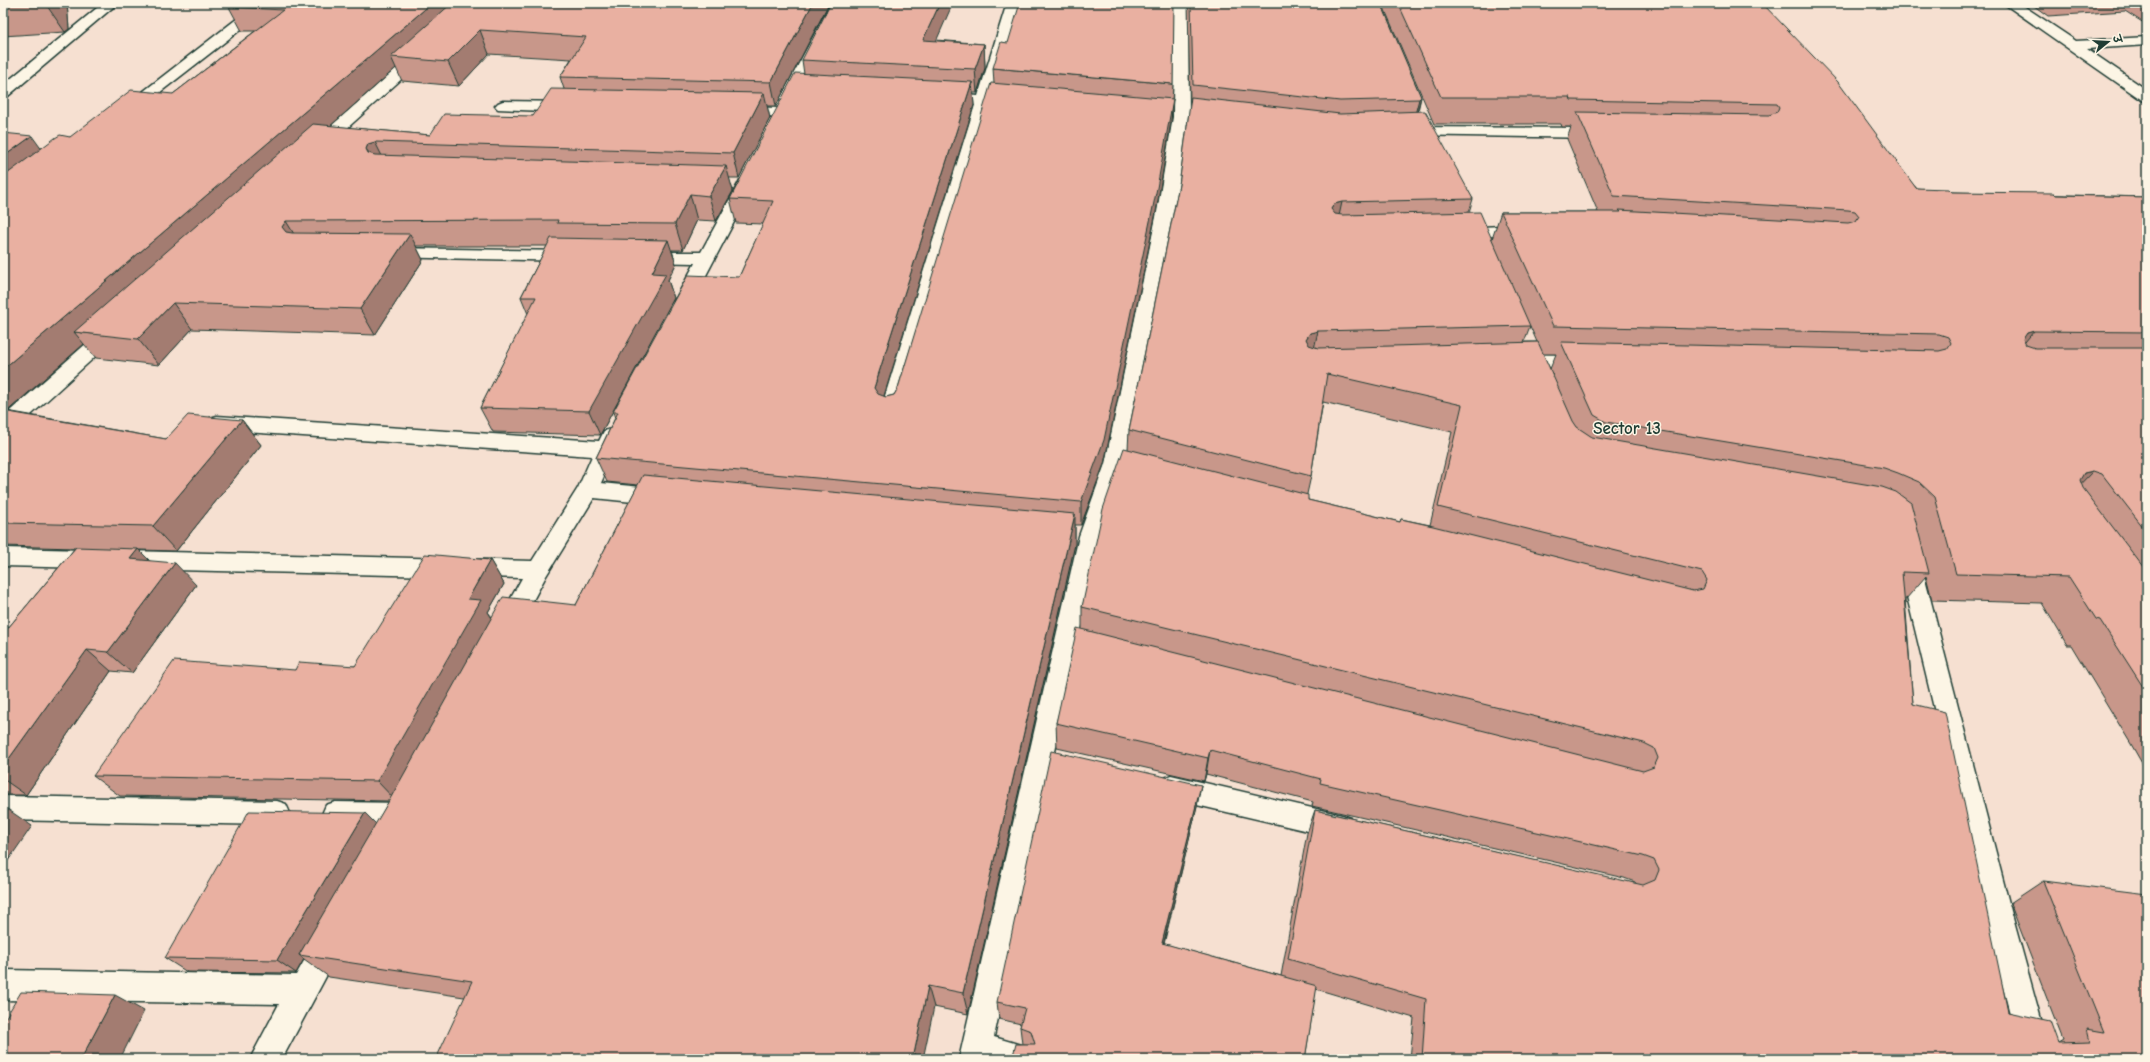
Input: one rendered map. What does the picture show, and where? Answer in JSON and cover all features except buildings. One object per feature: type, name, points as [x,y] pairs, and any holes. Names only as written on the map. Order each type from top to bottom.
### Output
[{"type":"street","points":[[3,92],[110,3]]},
{"type":"street","points":[[115,120],[239,24],[262,3]]},
{"type":"street","points":[[772,133],[781,113],[801,90],[838,3]]},
{"type":"street","points":[[890,412],[1014,3]]},
{"type":"street","points":[[1020,1059],[975,1054],[1052,760],[1078,642],[1090,536],[1123,466],[1181,117],[1181,3]]},
{"type":"street","points":[[2010,3],[2147,97]]},
{"type":"street","points":[[2073,46],[2147,40]]},
{"type":"street","points":[[304,158],[434,42]]},
{"type":"street","points":[[928,97],[1031,104]]},
{"type":"street","points":[[503,106],[583,108]]},
{"type":"street","points":[[726,112],[781,113]]},
{"type":"street","points":[[1424,124],[1437,152]]},
{"type":"street","points":[[1389,132],[1424,124],[1615,133]]},
{"type":"street","points":[[673,320],[706,258],[738,184],[755,165]]},
{"type":"street","points":[[1441,234],[1542,230]]},
{"type":"street","points":[[372,253],[587,256]]},
{"type":"street","points":[[626,257],[706,258]]},
{"type":"street","points":[[3,428],[121,323]]},
{"type":"street","points":[[1501,362],[1604,362]]},
{"type":"street","points":[[500,640],[538,570],[588,490],[604,449],[622,415]]},
{"type":"street","points":[[217,423],[604,449]]},
{"type":"street","points":[[588,490],[682,498]]},
{"type":"street","points":[[1067,534],[1090,536]]},
{"type":"street","points":[[1904,540],[1996,911],[2037,1059]]},
{"type":"street","points":[[3,558],[538,570]]},
{"type":"street","points":[[1150,782],[1367,833]]},
{"type":"street","points":[[3,808],[306,813],[403,817]]},
{"type":"street","points":[[265,1059],[342,922]]},
{"type":"street","points":[[3,985],[304,990]]},
{"type":"district","name":"Sector 13","points":[[1627,428]]}]
